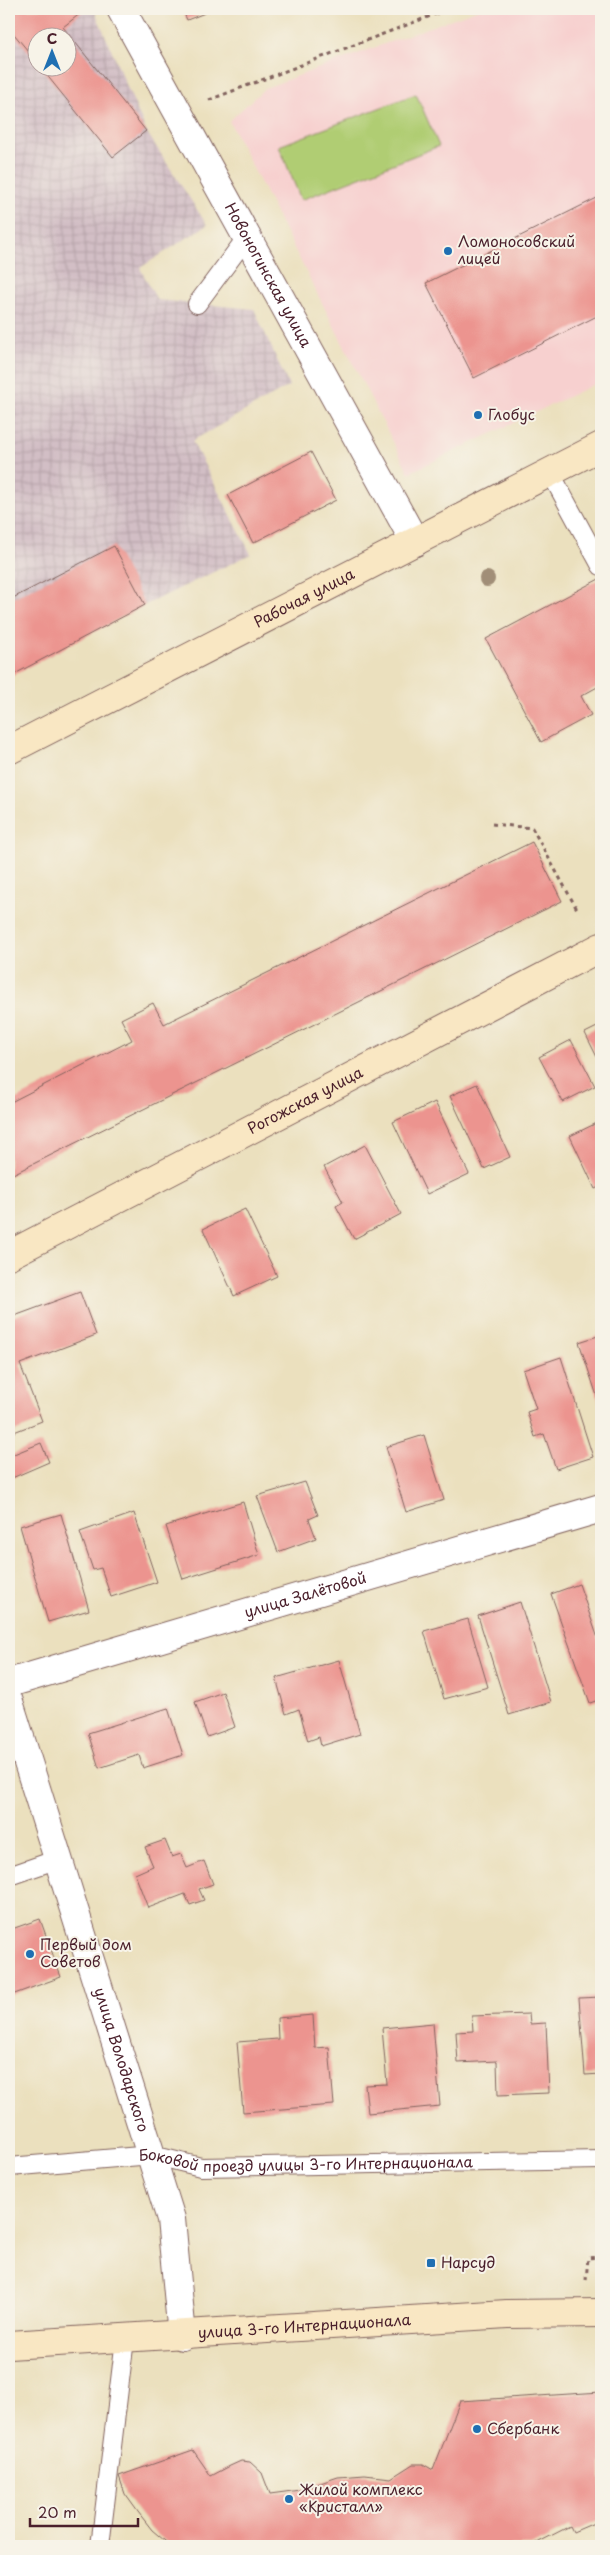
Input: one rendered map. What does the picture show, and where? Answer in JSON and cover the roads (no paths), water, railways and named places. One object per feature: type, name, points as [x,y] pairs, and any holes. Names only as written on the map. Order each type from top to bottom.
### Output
[{"type":"main road","name":"Рабочая улица","points":[[9,750],[601,446]]},
{"type":"main road","name":"Рогожская улица","points":[[9,1255],[601,947]]},
{"type":"main road","name":"улица 3-го Интернационала","points":[[9,2345],[182,2336],[508,2314],[601,2313]]},
{"type":"street","name":"Новоногинская улица","points":[[121,9],[414,542]]},
{"type":"street","name":"улица Залётовой","points":[[9,1683],[601,1508]]},
{"type":"street","name":"улица Володарского","points":[[9,1702],[171,2219],[182,2336]]},
{"type":"lane","points":[[197,304],[247,237]]},
{"type":"lane","points":[[550,472],[601,566]]},
{"type":"lane","points":[[9,1876],[58,1859]]},
{"type":"lane","name":"Боковой проезд улицы 3-го Интернационала","points":[[9,2167],[152,2155],[201,2167],[601,2160]]},
{"type":"lane","points":[[100,2546],[125,2338]]},
{"type":"place","name":"Ломоносовский лицей","points":[[448,251]]},
{"type":"place","name":"Глобус","points":[[478,415]]},
{"type":"place","name":"Первый дом Советов","points":[[30,1954]]},
{"type":"place","name":"Нарсуд","points":[[431,2263]]},
{"type":"place","name":"Сбербанк","points":[[477,2429]]},
{"type":"place","name":"Жилой комплекс «Кристалл»","points":[[289,2499]]}]
